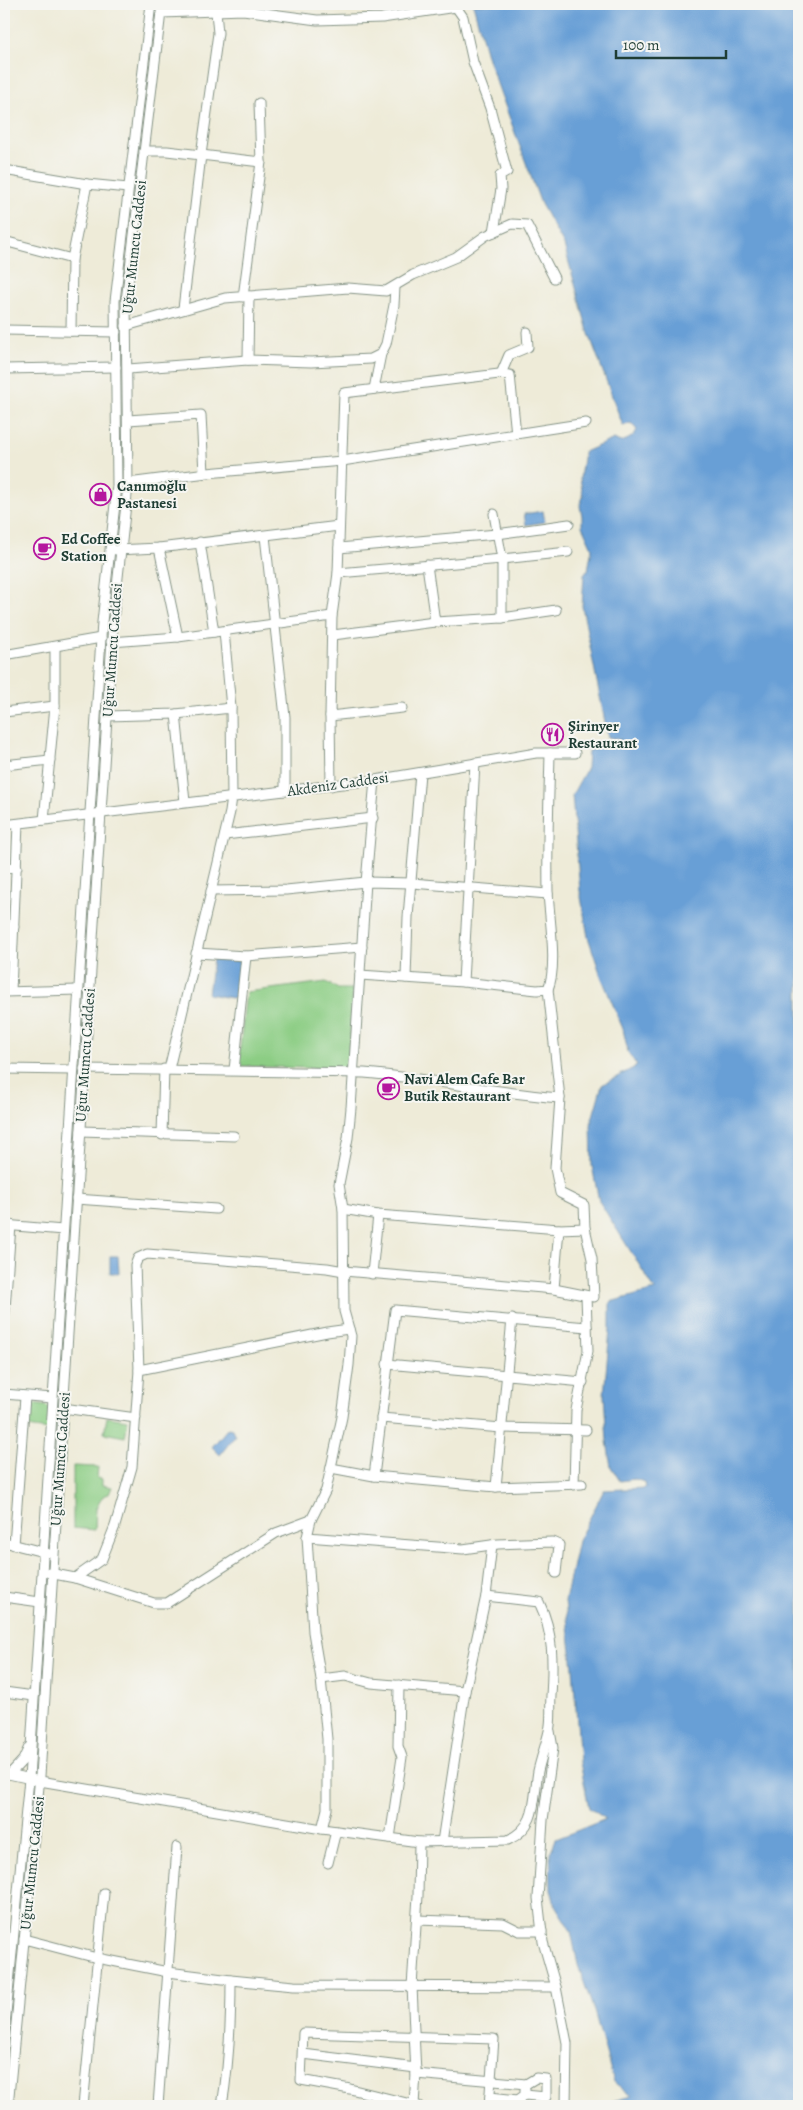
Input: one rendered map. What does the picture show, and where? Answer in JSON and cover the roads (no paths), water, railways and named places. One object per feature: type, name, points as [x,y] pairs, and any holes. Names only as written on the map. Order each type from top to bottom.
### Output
[{"type":"street","name":"Uğur Mumcu Caddesi","points":[[4,2035],[8,1943],[29,1779],[101,638],[117,486],[115,301],[151,4]]},
{"type":"street","points":[[162,8],[216,12],[243,10],[317,20],[382,18],[456,7],[463,17],[472,62],[490,108],[508,172],[500,176],[501,189],[494,232]]},
{"type":"street","name":"Uğur Mumcu Caddesi","points":[[8,2106],[40,1781],[111,642],[128,483],[126,301],[162,8]]},
{"type":"street","points":[[183,309],[201,155],[218,33],[216,12]]},
{"type":"street","points":[[248,360],[246,296],[261,162],[259,103]]},
{"type":"street","points":[[144,151],[167,151],[261,162]]},
{"type":"street","points":[[4,170],[87,184],[128,188]]},
{"type":"street","points":[[71,331],[72,259],[87,184]]},
{"type":"street","points":[[126,326],[225,298],[348,288],[386,292],[413,274],[456,258],[485,236],[512,224],[527,225],[554,278]]},
{"type":"street","points":[[4,242],[72,259]]},
{"type":"street","points":[[374,389],[381,354],[386,344],[394,305],[395,287]]},
{"type":"street","points":[[4,330],[116,332]]},
{"type":"street","points":[[501,374],[509,355],[528,347],[527,332]]},
{"type":"street","points":[[128,369],[248,360],[296,362],[361,360],[371,359],[381,354]]},
{"type":"street","points":[[4,369],[116,367]]},
{"type":"street","points":[[331,786],[332,616],[338,573],[344,393],[501,374],[510,375],[516,434]]},
{"type":"street","points":[[128,420],[201,415],[204,473]]},
{"type":"street","points":[[128,483],[204,473],[342,461],[586,424]]},
{"type":"street","points":[[494,514],[502,559],[502,618]]},
{"type":"street","points":[[339,548],[497,534],[568,524]]},
{"type":"street","points":[[109,550],[160,548],[339,526]]},
{"type":"street","points":[[264,536],[276,624],[285,717],[285,791]]},
{"type":"street","points":[[200,542],[214,632]]},
{"type":"street","points":[[160,548],[178,637]]},
{"type":"street","points":[[338,573],[568,552]]},
{"type":"street","points":[[427,565],[435,622]]},
{"type":"street","points":[[333,635],[435,622],[502,618],[556,610]]},
{"type":"street","points":[[111,642],[178,637],[332,616]]},
{"type":"street","points":[[162,1135],[166,1069],[225,835],[232,797],[231,708],[224,631]]},
{"type":"street","points":[[4,655],[101,638]]},
{"type":"street","points":[[44,820],[55,706],[55,647]]},
{"type":"street","points":[[4,712],[55,706]]},
{"type":"street","points":[[107,716],[176,714],[231,708]]},
{"type":"street","points":[[330,716],[402,708]]},
{"type":"street","points":[[176,714],[185,802]]},
{"type":"street","name":"Akdeniz Caddesi","points":[[89,816],[101,812],[375,780],[536,753],[575,753]]},
{"type":"street","points":[[75,1578],[102,1559],[115,1526],[132,1467],[139,1370],[135,1269],[136,1262],[144,1255],[327,1268],[372,1274],[554,1289],[594,1298],[592,1259],[585,1228],[584,1205],[560,1193],[555,1168],[560,1098],[548,989],[552,982],[552,918],[548,894],[550,753]]},
{"type":"street","points":[[4,765],[50,760]]},
{"type":"street","points":[[463,982],[476,763]]},
{"type":"street","points":[[406,978],[408,917],[420,773]]},
{"type":"street","points":[[322,1829],[327,1809],[328,1738],[313,1632],[307,1537],[311,1520],[326,1490],[342,1416],[349,1365],[351,1336],[344,1311],[343,1209],[339,1184],[348,1138],[375,780]]},
{"type":"street","points":[[4,826],[89,816]]},
{"type":"street","points":[[225,835],[373,818]]},
{"type":"street","points":[[18,824],[14,927],[7,992],[78,990]]},
{"type":"street","points":[[4,868],[17,867]]},
{"type":"street","points":[[211,891],[286,890],[366,882],[412,883],[548,894]]},
{"type":"street","points":[[4,927],[14,927]]},
{"type":"street","points":[[196,954],[246,956],[362,947]]},
{"type":"street","points":[[234,1070],[246,956]]},
{"type":"street","points":[[360,975],[463,982],[537,990],[548,989]]},
{"type":"street","points":[[4,1069],[73,1070]]},
{"type":"street","points":[[84,1069],[234,1070],[398,1076],[512,1094],[560,1098]]},
{"type":"street","points":[[80,1131],[234,1136]]},
{"type":"street","points":[[76,1199],[216,1209]]},
{"type":"street","points":[[343,1209],[378,1215],[559,1229],[585,1228]]},
{"type":"street","points":[[372,1274],[378,1215]]},
{"type":"street","points":[[4,1323],[7,1225],[63,1230]]},
{"type":"street","points":[[554,1289],[559,1229]]},
{"type":"street","points":[[331,1468],[374,1476],[496,1487],[578,1484],[574,1430],[576,1410],[588,1352],[586,1296]]},
{"type":"street","points":[[374,1476],[395,1310],[587,1327]]},
{"type":"street","points":[[496,1487],[512,1319]]},
{"type":"street","points":[[139,1370],[349,1329]]},
{"type":"street","points":[[387,1364],[583,1382]]},
{"type":"street","points":[[4,1394],[52,1398]]},
{"type":"street","points":[[14,1545],[25,1397]]},
{"type":"street","points":[[63,1408],[136,1418]]},
{"type":"street","points":[[381,1418],[502,1428],[586,1430]]},
{"type":"street","points":[[42,1573],[53,1573],[75,1578],[139,1599],[162,1604],[276,1533],[311,1520]]},
{"type":"street","points":[[307,1537],[464,1549],[492,1545],[552,1542],[559,1545],[556,1573]]},
{"type":"street","points":[[4,1542],[54,1554]]},
{"type":"street","points":[[442,1842],[465,1691],[486,1596],[492,1545]]},
{"type":"street","points":[[486,1596],[539,1602],[550,1635],[553,1668],[550,1729],[553,1748],[543,1820],[538,1898],[543,1942],[556,1987],[567,2043],[566,2106]]},
{"type":"street","points":[[4,1597],[40,1602]]},
{"type":"street","points":[[321,1679],[345,1676],[371,1683],[465,1691]]},
{"type":"street","points":[[390,1838],[402,1757],[398,1746],[399,1684]]},
{"type":"street","points":[[4,1692],[34,1696]]},
{"type":"street","points":[[7,1774],[322,1829],[419,1842],[508,1840],[519,1835],[528,1826],[534,1807],[539,1770],[550,1729]]},
{"type":"street","points":[[7,1774],[22,1760],[31,1743]]},
{"type":"street","points":[[328,1863],[336,1831]]},
{"type":"street","points":[[303,2054],[416,2071],[492,2080],[526,2084],[536,2078],[546,2079],[546,2097],[525,2095],[518,2100],[490,2102],[492,2080],[494,2039],[415,2036],[303,2033],[302,2080],[350,2088],[416,2106],[416,2071],[415,2036],[412,1986],[417,1920],[419,1842]]},
{"type":"street","points":[[158,2106],[177,1847]]},
{"type":"street","points":[[83,2106],[104,1893]]},
{"type":"street","points":[[417,1920],[503,1923],[519,1932],[542,1931]]},
{"type":"street","points":[[24,1939],[97,1958],[168,1972],[294,1986],[556,1987]]},
{"type":"street","points":[[222,2106],[228,2071],[231,1980]]},
{"type":"street","points":[[525,2095],[526,2084]]},
{"type":"water","points":[[473,4],[799,4],[799,2106],[608,2106],[613,2101],[631,2096],[614,2082],[594,2011],[578,1965],[571,1931],[555,1905],[551,1889],[550,1853],[556,1839],[606,1819],[589,1808],[580,1762],[573,1668],[565,1601],[578,1541],[604,1490],[645,1488],[644,1482],[635,1479],[620,1481],[611,1467],[604,1395],[610,1329],[610,1302],[655,1290],[599,1201],[592,1166],[591,1123],[602,1085],[637,1066],[628,1052],[623,1029],[601,976],[588,937],[580,891],[572,795],[587,768],[588,751],[622,740],[608,737],[582,606],[584,575],[588,570],[592,548],[582,526],[580,506],[583,496],[580,478],[584,452],[614,439],[620,442],[634,435],[637,430],[631,423],[623,426],[588,331],[564,245],[541,204],[488,59]]},
{"type":"water","points":[[543,511],[545,522],[526,525],[524,514]]},
{"type":"water","points":[[213,959],[242,961],[238,999],[208,994]]},
{"type":"water","points":[[110,1256],[118,1256],[119,1273],[110,1273]]},
{"type":"water","points":[[228,1428],[232,1429],[235,1436],[220,1455],[212,1447]]},
{"type":"place","name":"Canımoğlu Pastanesi","points":[[101,495]]},
{"type":"place","name":"Ed Coffee Station","points":[[45,548]]},
{"type":"place","name":"Şirinyer Restaurant","points":[[552,735]]},
{"type":"place","name":"Navi Alem Cafe Bar Butik Restaurant","points":[[388,1088]]}]
